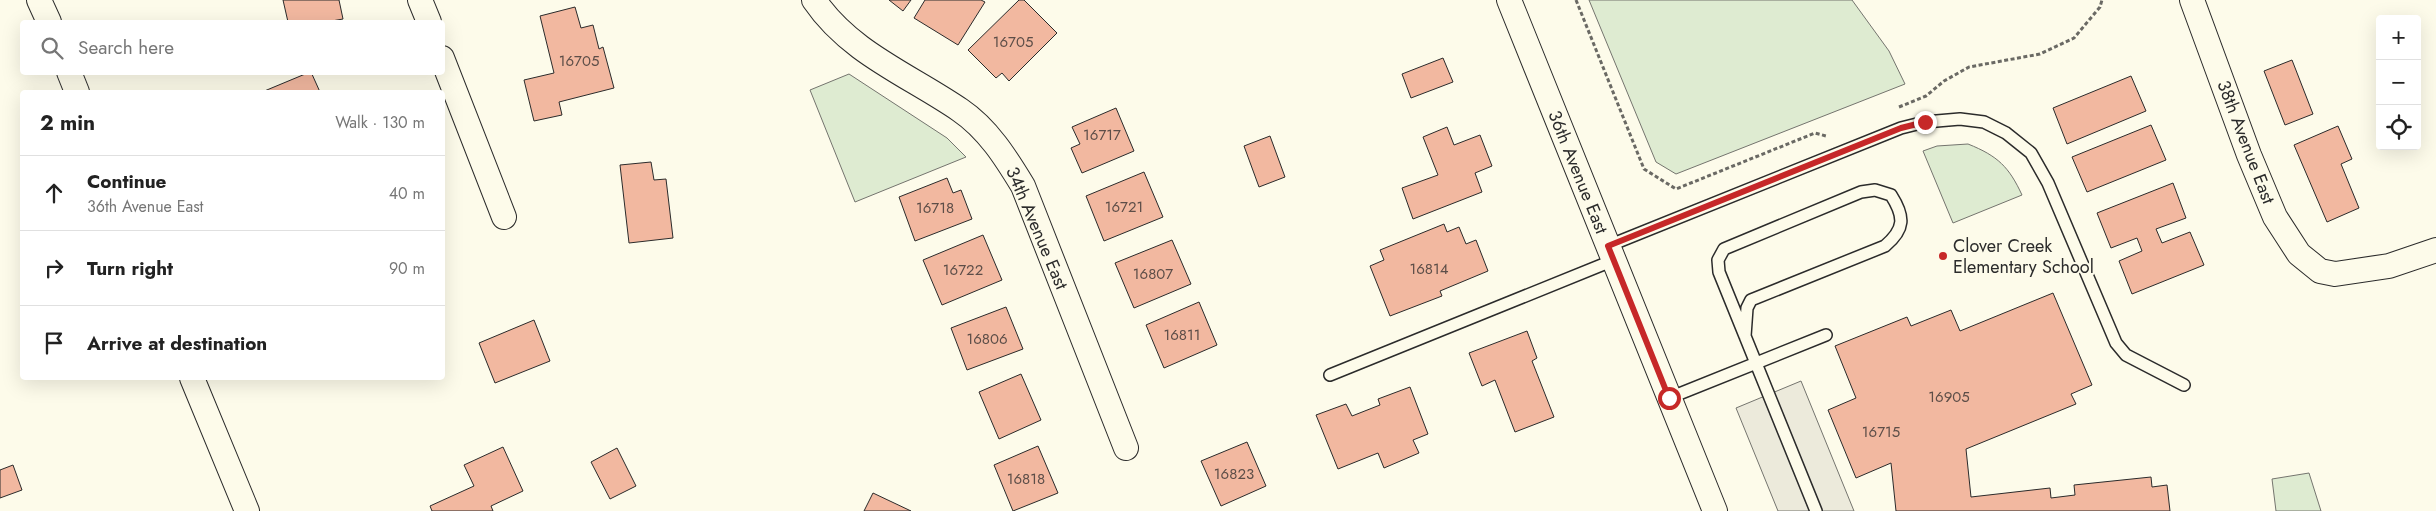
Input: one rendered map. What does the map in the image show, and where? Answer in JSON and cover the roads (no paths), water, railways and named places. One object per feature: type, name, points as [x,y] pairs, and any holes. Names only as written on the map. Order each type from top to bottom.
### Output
[{"type":"street","points":[[39,0],[47,20]]},
{"type":"street","points":[[420,0],[428,20]]},
{"type":"street","name":"34th Avenue East","points":[[814,0],[837,28],[863,51],[961,111],[1005,154],[1023,186],[1126,448]]},
{"type":"street","name":"36th Avenue East","points":[[1509,0],[1714,511]]},
{"type":"street","name":"38th Avenue East","points":[[2192,0],[2249,155],[2275,217],[2299,254],[2320,271],[2335,274],[2389,266],[2436,250]]},
{"type":"street","points":[[445,66],[504,217]]},
{"type":"street","points":[[70,75],[76,90]]},
{"type":"street","points":[[193,380],[246,511]]},
{"type":"lane","points":[[1330,375],[1901,128],[1925,122],[1960,119],[1984,122],[2006,133],[2031,153],[2048,183],[2116,344],[2126,355],[2184,385]]},
{"type":"lane","points":[[1745,336],[1746,308],[1751,300],[1884,246],[1896,236],[1902,222],[1899,208],[1891,195],[1875,190],[1861,192],[1724,249],[1718,260],[1719,272],[1816,511]]},
{"type":"lane","points":[[1669,398],[1826,335]]},
{"type":"place","name":"Clover Creek Elementary School","points":[[1943,256]]}]
